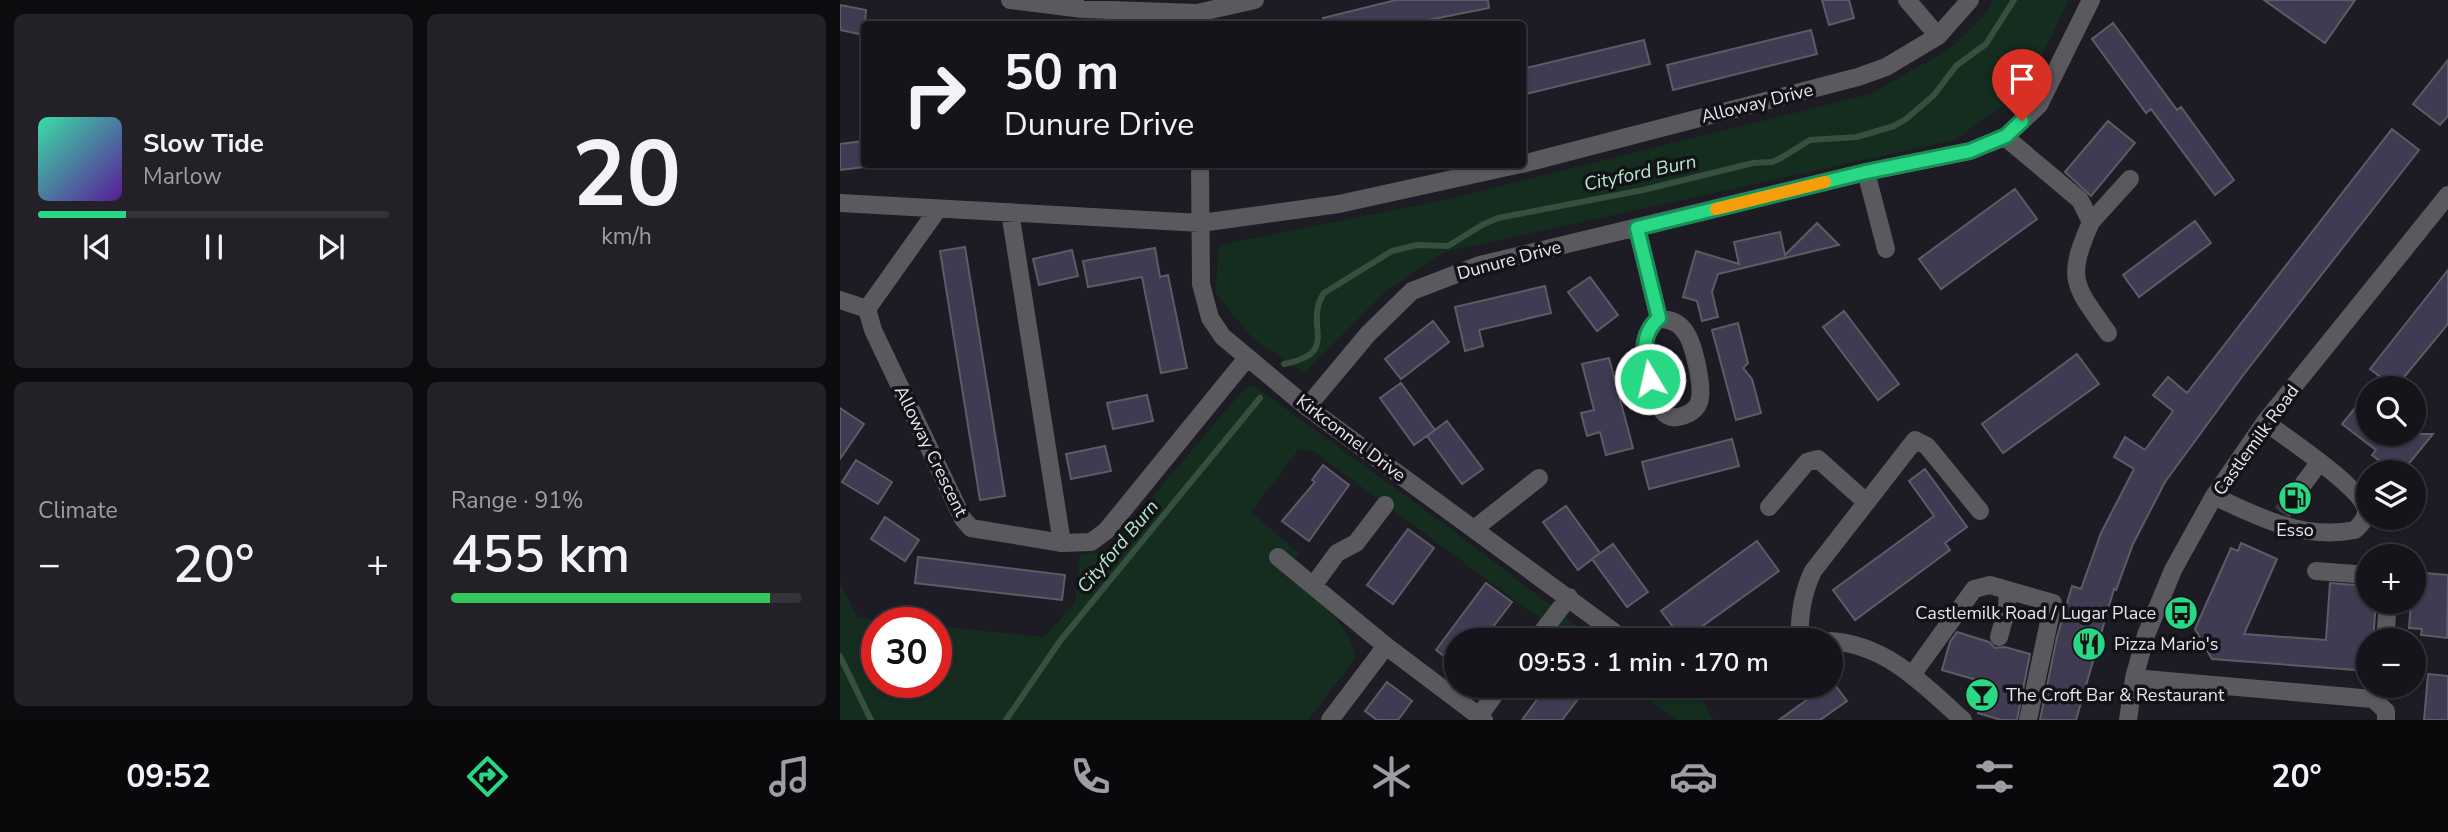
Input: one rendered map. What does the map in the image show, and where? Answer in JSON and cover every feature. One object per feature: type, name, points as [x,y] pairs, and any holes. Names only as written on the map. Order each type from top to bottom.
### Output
[{"type":"street","points":[[1010,0],[1197,19],[1255,0]]},
{"type":"street","points":[[1907,0],[1938,36]]},
{"type":"street","name":"Alloway Drive","points":[[1526,163],[1858,77],[1886,67],[1938,36],[1970,0]]},
{"type":"street","name":"Dunure Drive","points":[[1307,407],[1368,334],[1412,291],[1480,265],[1866,172],[1970,151],[2006,136],[2039,105],[2091,0]]},
{"type":"street","points":[[2006,136],[2080,200],[2091,222]]},
{"type":"street","name":"Kirkconnel Drive","points":[[1200,168],[1201,284],[1210,318],[1223,337],[1307,407],[1609,628]]},
{"type":"street","name":"Alloway Drive","points":[[1201,223],[1339,204],[1504,168]]},
{"type":"street","points":[[1866,172],[1886,249]]},
{"type":"street","points":[[2108,333],[2083,298],[2074,273],[2080,247],[2091,222],[2130,179]]},
{"type":"street","name":"Castlemilk Road","points":[[2129,720],[2134,678],[2146,635],[2173,570],[2214,496],[2265,422],[2448,195]]},
{"type":"street","points":[[840,202],[1201,223]]},
{"type":"street","points":[[840,300],[867,309],[938,209]]},
{"type":"street","points":[[1010,212],[1062,544]]},
{"type":"street","points":[[1637,228],[1659,318]]},
{"type":"street","name":"Alloway Crescent","points":[[867,309],[873,330],[962,519],[971,528],[1062,544],[1091,542],[1105,531],[1247,358]]},
{"type":"street","points":[[1659,318],[1675,322],[1686,332],[1702,390],[1699,403],[1691,413],[1674,418],[1662,413],[1655,403],[1644,355],[1644,342],[1648,331],[1659,318]]},
{"type":"street","points":[[2214,496],[2319,533],[2356,530],[2366,517],[2367,509],[2352,488],[2265,422]]},
{"type":"street","points":[[1799,628],[1803,591],[1813,570],[1915,440],[1927,446],[1980,512]]},
{"type":"street","points":[[1769,507],[1807,462],[1818,459],[1866,502]]},
{"type":"street","points":[[2304,483],[2319,463]]},
{"type":"street","points":[[1474,529],[1539,478]]},
{"type":"street","points":[[1313,586],[1337,553],[1356,543],[1385,505]]},
{"type":"street","points":[[1278,557],[1385,646],[1481,718],[1494,698]]},
{"type":"street","points":[[2316,571],[2356,574]]},
{"type":"street","points":[[1912,676],[1974,589],[1990,585],[2053,603],[2028,720]]},
{"type":"street","points":[[1999,637],[2007,608],[2008,590]]},
{"type":"street","points":[[1545,628],[1569,597]]},
{"type":"street","points":[[1843,642],[1874,651],[1897,663],[1963,720]]},
{"type":"street","points":[[1330,720],[1385,646]]},
{"type":"street","points":[[2134,678],[2356,691]]},
{"type":"street","points":[[2379,698],[2386,711],[2386,720]]},
{"type":"green space","points":[[1993,0],[2069,0],[2039,62],[2002,106],[1955,140],[1445,252],[1384,293],[1304,373],[1254,340],[1215,293],[1219,245],[1444,200],[1870,94],[1950,49],[1988,11]]},
{"type":"green space","points":[[1253,385],[1455,532],[1580,628],[1553,628],[1313,451],[1299,449],[1251,512],[1300,554],[1295,559],[1281,548],[1270,562],[1310,592],[1333,615],[1351,642],[1356,658],[1308,720],[840,720],[840,583],[858,618],[861,618],[861,698],[952,698],[952,628],[1044,637],[1075,603],[1080,555],[1107,550],[1244,389]]},
{"type":"green space","points":[[1647,698],[1702,698],[1713,720],[1678,720]]},
{"type":"building","points":[[1396,0],[1488,0],[1489,8],[1423,21],[1323,21],[1323,18]]},
{"type":"building","points":[[1822,0],[1849,0],[1854,18],[1829,25]]},
{"type":"building","points":[[2264,0],[2355,0],[2325,43]]},
{"type":"building","points":[[840,5],[866,10],[865,21],[861,21],[861,34],[840,30]]},
{"type":"building","points":[[2113,23],[2177,110],[2181,107],[2234,180],[2215,195],[2151,109],[2146,113],[2092,39]]},
{"type":"building","points":[[1811,30],[1817,54],[1673,90],[1667,65]]},
{"type":"building","points":[[1644,40],[1650,64],[1526,94],[1526,68]]},
{"type":"building","points":[[2448,60],[2448,116],[2440,125],[2413,104]]},
{"type":"building","points":[[2108,121],[2135,143],[2091,196],[2065,172]]},
{"type":"building","points":[[2392,129],[2419,150],[2244,374],[2165,482],[2133,544],[2116,590],[2114,589],[2076,720],[2040,720],[2057,637],[2072,586],[2081,589],[2101,533],[2134,469],[2114,457],[2125,437],[2145,450],[2173,411],[2153,395],[2168,377],[2187,393]]},
{"type":"building","points":[[861,141],[861,167],[840,170],[840,144]]},
{"type":"building","points":[[2015,189],[2037,219],[1941,289],[1919,259]]},
{"type":"building","points":[[2195,221],[2211,243],[2139,297],[2123,275]]},
{"type":"building","points":[[1817,223],[1839,245],[1718,274],[1712,292],[1718,317],[1702,321],[1697,301],[1683,297],[1696,251],[1739,264],[1734,242],[1780,232],[1785,255]]},
{"type":"building","points":[[965,247],[1005,496],[980,500],[940,251]]},
{"type":"building","points":[[1155,248],[1160,277],[1168,275],[1187,368],[1161,373],[1142,277],[1088,287],[1083,261]]},
{"type":"building","points":[[1072,250],[1078,276],[1039,285],[1033,259]]},
{"type":"building","points":[[2448,270],[2448,324],[2405,376],[2379,376],[2370,369]]},
{"type":"building","points":[[1590,277],[1618,315],[1597,331],[1568,292]]},
{"type":"building","points":[[1545,286],[1551,313],[1479,330],[1483,346],[1465,351],[1455,307]]},
{"type":"building","points":[[1844,311],[1899,384],[1878,400],[1823,327]]},
{"type":"building","points":[[1433,321],[1449,342],[1401,379],[1385,359]]},
{"type":"building","points":[[1738,323],[1748,363],[1743,368],[1752,379],[1761,413],[1736,420],[1712,330]]},
{"type":"building","points":[[2077,354],[2099,384],[2003,453],[1982,424]]},
{"type":"building","points":[[1609,358],[1633,448],[1606,455],[1600,432],[1587,436],[1581,413],[1594,410],[1582,364]]},
{"type":"building","points":[[1401,383],[1435,430],[1414,445],[1380,398]]},
{"type":"building","points":[[1147,395],[1153,421],[1113,429],[1107,403]]},
{"type":"building","points":[[2356,407],[2356,435],[2342,424]]},
{"type":"building","points":[[840,408],[864,424],[840,459]]},
{"type":"building","points":[[1447,421],[1483,469],[1462,484],[1427,436]]},
{"type":"building","points":[[1732,439],[1739,466],[1649,489],[1642,462]]},
{"type":"building","points":[[1105,446],[1111,471],[1071,479],[1066,454]]},
{"type":"building","points":[[2371,446],[2423,446],[2412,460],[2378,460],[2372,455],[2376,450]]},
{"type":"building","points":[[856,460],[892,482],[878,504],[842,482]]},
{"type":"building","points":[[1323,465],[1349,485],[1309,541],[1282,521],[1315,482],[1312,480]]},
{"type":"building","points":[[1925,469],[1967,527],[1945,543],[1950,550],[1855,620],[1833,590],[1934,516],[1909,481]]},
{"type":"building","points":[[1566,506],[1600,553],[1578,570],[1543,522]]},
{"type":"building","points":[[885,517],[919,540],[905,561],[871,539]]},
{"type":"building","points":[[1408,529],[1434,548],[1393,604],[1367,585]]},
{"type":"building","points":[[1757,541],[1779,571],[1700,628],[1674,628],[1661,611]]},
{"type":"building","points":[[2241,543],[2277,559],[2244,634],[2326,640],[2330,583],[2356,585],[2356,614],[2375,614],[2374,628],[2356,628],[2356,670],[2212,659],[2195,629],[2231,548],[2238,551]]},
{"type":"building","points":[[1613,544],[1648,592],[1627,607],[1592,559]]},
{"type":"building","points":[[918,557],[1065,575],[1062,600],[915,583]]},
{"type":"building","points":[[2426,573],[2448,575],[2447,638],[2426,636],[2426,628],[2409,628],[2410,614],[2426,614]]},
{"type":"building","points":[[1486,583],[1512,602],[1492,628],[1452,628]]},
{"type":"building","points":[[1957,632],[1989,642],[1995,648],[2005,647],[2030,654],[2017,720],[2001,720],[1978,713],[1987,683],[1942,670],[1950,642]]},
{"type":"building","points":[[1444,639],[1444,656],[1436,650]]},
{"type":"building","points":[[2428,674],[2448,676],[2448,720],[2424,720]]},
{"type":"building","points":[[1387,682],[1412,701],[1398,720],[1377,720],[1365,711]]},
{"type":"building","points":[[1843,696],[1847,701],[1820,720],[1779,720],[1809,698],[1843,698]]},
{"type":"building","points":[[1538,698],[1579,698],[1562,720],[1522,720]]},
{"type":"waterway","name":"Cityford Burn","points":[[1284,364],[1302,359],[1317,345],[1318,305],[1324,293],[1392,251],[1417,245],[1448,246],[1498,218],[1643,190],[1753,163],[1772,162],[1810,140],[1857,137],[1894,126],[1934,95],[1956,66],[1986,44],[2014,0]]},
{"type":"waterway","name":"Cityford Burn","points":[[1006,720],[1060,641],[1260,398]]},
{"type":"waterway","name":"Cityford Burn","points":[[840,656],[871,720]]},
{"type":"tunnel","points":[[2282,513],[2304,483]]},
{"type":"slow traffic","points":[[1716,209],[1825,182]]},
{"type":"place","name":"Esso","points":[[2295,498]]},
{"type":"place","name":"Castlemilk Road / Lugar Place","points":[[2181,613]]},
{"type":"place","name":"Pizza Mario's","points":[[2089,644]]},
{"type":"place","name":"The Croft Bar & Restaurant","points":[[1982,695]]},
{"type":"route","points":[[1650,379],[1644,342],[1648,331],[1659,318],[1637,228],[1866,172],[1970,151],[2006,136],[2022,121]]}]
